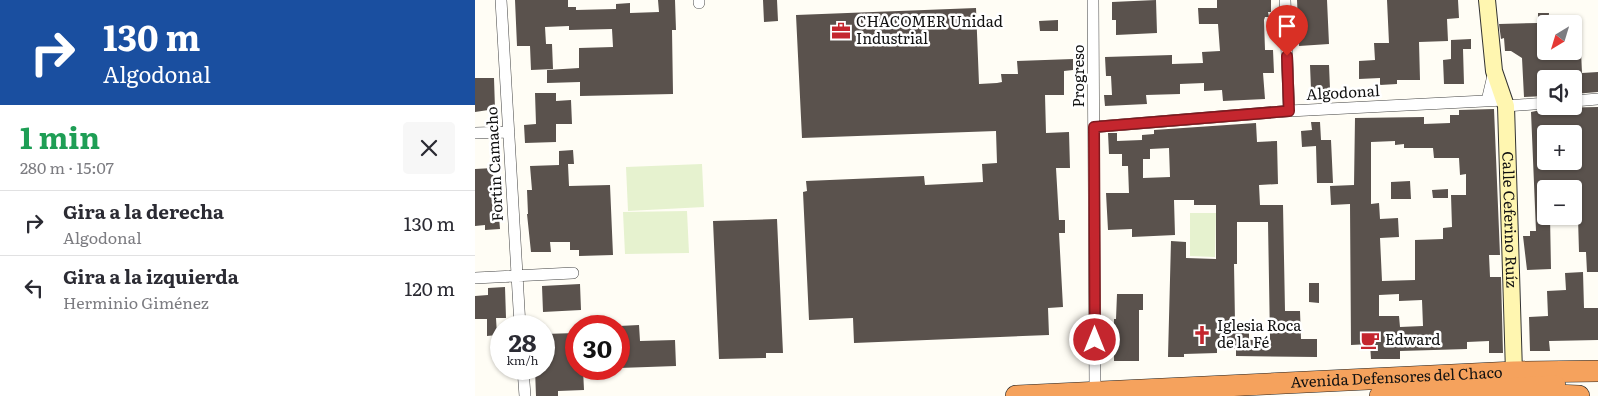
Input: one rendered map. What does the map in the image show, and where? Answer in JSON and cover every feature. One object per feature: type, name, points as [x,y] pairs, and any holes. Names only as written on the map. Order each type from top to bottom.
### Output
[{"type":"highway","points":[[1579,396],[1555,395],[1528,378],[1551,364],[1598,360]]},
{"type":"highway","name":"Avenida Defensores del Chaco","points":[[1380,396],[1394,396],[1528,378],[1598,371]]},
{"type":"highway","name":"Avenida Defensores del Chaco","points":[[1016,396],[1095,391],[1528,378],[1598,385]]},
{"type":"street","name":"Fortin Camacho","points":[[501,0],[519,315]]},
{"type":"street","name":"Progreso","points":[[1093,0],[1095,391]]},
{"type":"street","points":[[1285,0],[1289,111]]},
{"type":"street","name":"Calle Ceferino Ruíz","points":[[1487,0],[1494,71],[1505,103],[1528,378]]},
{"type":"street","points":[[1487,101],[1494,71]]},
{"type":"street","points":[[1582,100],[1598,99]]},
{"type":"street","name":"Algodonal","points":[[1094,127],[1289,111],[1487,101],[1537,103]]},
{"type":"street","points":[[475,133],[509,132]]},
{"type":"street","points":[[475,278],[573,273]]},
{"type":"street","points":[[524,380],[525,396]]},
{"type":"green space","points":[[702,164],[704,207],[628,211],[626,167]]},
{"type":"green space","points":[[687,211],[689,253],[625,254],[623,212]]},
{"type":"green space","points":[[1190,213],[1216,213],[1215,257],[1190,256]]},
{"type":"building","points":[[515,0],[568,0],[568,7],[576,7],[576,10],[616,9],[616,4],[630,3],[630,13],[659,12],[658,0],[675,0],[676,30],[672,30],[673,94],[580,96],[580,82],[547,83],[547,70],[579,68],[579,48],[613,47],[612,29],[569,30],[569,26],[545,27],[546,44],[552,44],[553,69],[531,70],[530,46],[517,46]]},
{"type":"building","points":[[763,0],[777,0],[778,21],[764,22]]},
{"type":"building","points":[[1156,0],[1157,33],[1116,35],[1116,20],[1112,20],[1112,2]]},
{"type":"building","points":[[1217,0],[1271,0],[1271,12],[1268,12],[1269,17],[1265,17],[1264,20],[1265,50],[1273,50],[1274,73],[1263,73],[1265,99],[1223,101],[1222,90],[1204,91],[1204,83],[1180,84],[1180,94],[1146,95],[1147,104],[1105,106],[1104,95],[1112,95],[1111,76],[1106,76],[1105,57],[1172,55],[1172,64],[1203,63],[1202,52],[1220,51],[1218,24],[1199,24],[1198,8],[1217,8]]},
{"type":"building","points":[[1297,0],[1327,0],[1329,44],[1299,46]]},
{"type":"building","points":[[1387,0],[1458,0],[1459,18],[1447,19],[1448,41],[1419,42],[1420,80],[1397,80],[1397,84],[1380,85],[1380,78],[1359,79],[1359,61],[1375,60],[1374,43],[1389,43]]},
{"type":"building","points":[[976,8],[979,84],[1002,82],[1001,74],[1018,74],[1017,61],[1073,59],[1073,70],[1064,71],[1064,95],[1045,95],[1046,133],[1069,132],[1070,168],[1056,168],[1059,220],[1065,220],[1065,233],[1059,233],[1063,307],[1048,308],[1049,335],[854,343],[853,318],[809,320],[803,192],[807,191],[806,181],[924,176],[925,185],[983,182],[982,164],[997,163],[996,131],[802,138],[796,15]]},
{"type":"building","points":[[1538,13],[1549,13],[1549,15],[1538,15]]},
{"type":"building","points":[[1058,20],[1058,31],[1040,31],[1039,21]]},
{"type":"building","points":[[1537,23],[1537,60],[1581,60],[1582,70],[1537,70],[1537,96],[1524,97],[1522,58],[1511,51],[1505,51],[1504,38],[1501,39],[1499,24]]},
{"type":"building","points":[[1471,39],[1471,49],[1463,49],[1464,84],[1444,84],[1443,60],[1451,59],[1451,40]]},
{"type":"building","points":[[1310,65],[1329,65],[1330,89],[1311,89]]},
{"type":"building","points":[[1598,72],[1598,92],[1582,93],[1582,73]]},
{"type":"building","points":[[475,78],[494,78],[495,109],[475,112]]},
{"type":"building","points":[[535,93],[556,93],[556,101],[571,100],[572,124],[556,124],[556,142],[525,143],[524,125],[536,124]]},
{"type":"building","points":[[1582,107],[1598,107],[1598,272],[1587,272],[1586,252],[1579,252],[1578,225],[1582,225],[1582,180],[1537,180],[1537,225],[1550,225],[1551,269],[1527,270],[1523,236],[1530,236],[1530,231],[1536,231],[1531,112],[1537,111],[1537,115],[1582,115]]},
{"type":"building","points":[[1494,109],[1500,255],[1489,255],[1490,277],[1501,277],[1503,353],[1489,353],[1489,341],[1467,342],[1467,349],[1400,351],[1400,359],[1371,359],[1370,344],[1351,345],[1350,204],[1331,205],[1330,186],[1354,185],[1355,118],[1424,117],[1424,124],[1450,123],[1450,115],[1459,115],[1459,110]],"holes":[[[1395,141],[1395,145],[1404,144],[1404,148],[1433,148],[1434,158],[1459,158],[1460,175],[1466,174],[1466,195],[1451,195],[1452,227],[1443,228],[1443,239],[1415,240],[1415,280],[1382,281],[1380,238],[1399,237],[1398,218],[1380,219],[1379,203],[1371,204],[1371,142]],[[1399,294],[1399,301],[1422,300],[1423,326],[1400,327],[1399,316],[1379,316],[1379,295]]]},
{"type":"building","points":[[1311,122],[1320,122],[1321,140],[1331,140],[1333,183],[1317,183],[1316,146],[1302,147],[1301,131],[1312,130]]},
{"type":"building","points":[[1256,123],[1257,142],[1277,141],[1278,184],[1259,185],[1260,205],[1283,205],[1285,311],[1300,311],[1301,339],[1317,339],[1317,357],[1236,356],[1236,349],[1217,349],[1217,353],[1184,354],[1184,357],[1168,357],[1171,241],[1186,242],[1186,258],[1216,259],[1216,205],[1194,205],[1194,200],[1174,200],[1175,235],[1132,237],[1132,229],[1108,230],[1106,193],[1129,193],[1128,166],[1122,166],[1122,154],[1109,154],[1108,133],[1117,133],[1117,141],[1142,140],[1142,135],[1154,134],[1154,130]],"holes":[[[1169,148],[1170,177],[1143,178],[1143,159],[1150,159],[1150,149]],[[1237,222],[1268,222],[1270,339],[1249,340],[1249,322],[1235,322],[1234,264],[1237,264]]]},
{"type":"building","points":[[573,150],[574,164],[568,164],[569,186],[610,185],[613,255],[579,256],[579,250],[570,250],[570,242],[550,242],[551,252],[531,252],[527,214],[527,190],[532,190],[530,166],[559,165],[559,151]]},
{"type":"building","points":[[493,168],[495,217],[499,217],[500,229],[485,230],[485,225],[475,226],[475,169]]},
{"type":"building","points":[[1410,181],[1411,199],[1391,199],[1391,182]]},
{"type":"building","points":[[1448,189],[1448,198],[1433,198],[1432,190]]},
{"type":"building","points":[[777,219],[783,353],[766,353],[766,358],[719,359],[713,221]]},
{"type":"building","points":[[1583,272],[1584,308],[1598,308],[1598,340],[1549,341],[1550,351],[1530,351],[1529,317],[1548,316],[1547,291],[1566,290],[1565,273]]},
{"type":"building","points":[[1309,283],[1319,283],[1319,303],[1309,302]]},
{"type":"building","points":[[580,284],[581,310],[543,312],[542,286]]},
{"type":"building","points":[[505,287],[506,315],[490,315],[490,336],[487,336],[487,319],[475,319],[475,296],[488,295],[488,288]]},
{"type":"building","points":[[1117,294],[1143,294],[1143,310],[1139,310],[1139,361],[1114,361],[1114,319],[1116,319]]},
{"type":"building","points":[[630,325],[639,325],[640,341],[675,340],[676,366],[630,368]]},
{"type":"building","points":[[565,333],[565,380],[584,380],[584,390],[558,391],[558,396],[536,396],[535,380],[555,380],[555,334]]},
{"type":"place","name":"CHACOMER Unidad Industrial","points":[[841,31]]},
{"type":"place","name":"Iglesia Roca de la Fé","points":[[1202,335]]},
{"type":"place","name":"Edward","points":[[1370,340]]},
{"type":"route","points":[[1095,340],[1094,127],[1289,111],[1287,56]]}]
